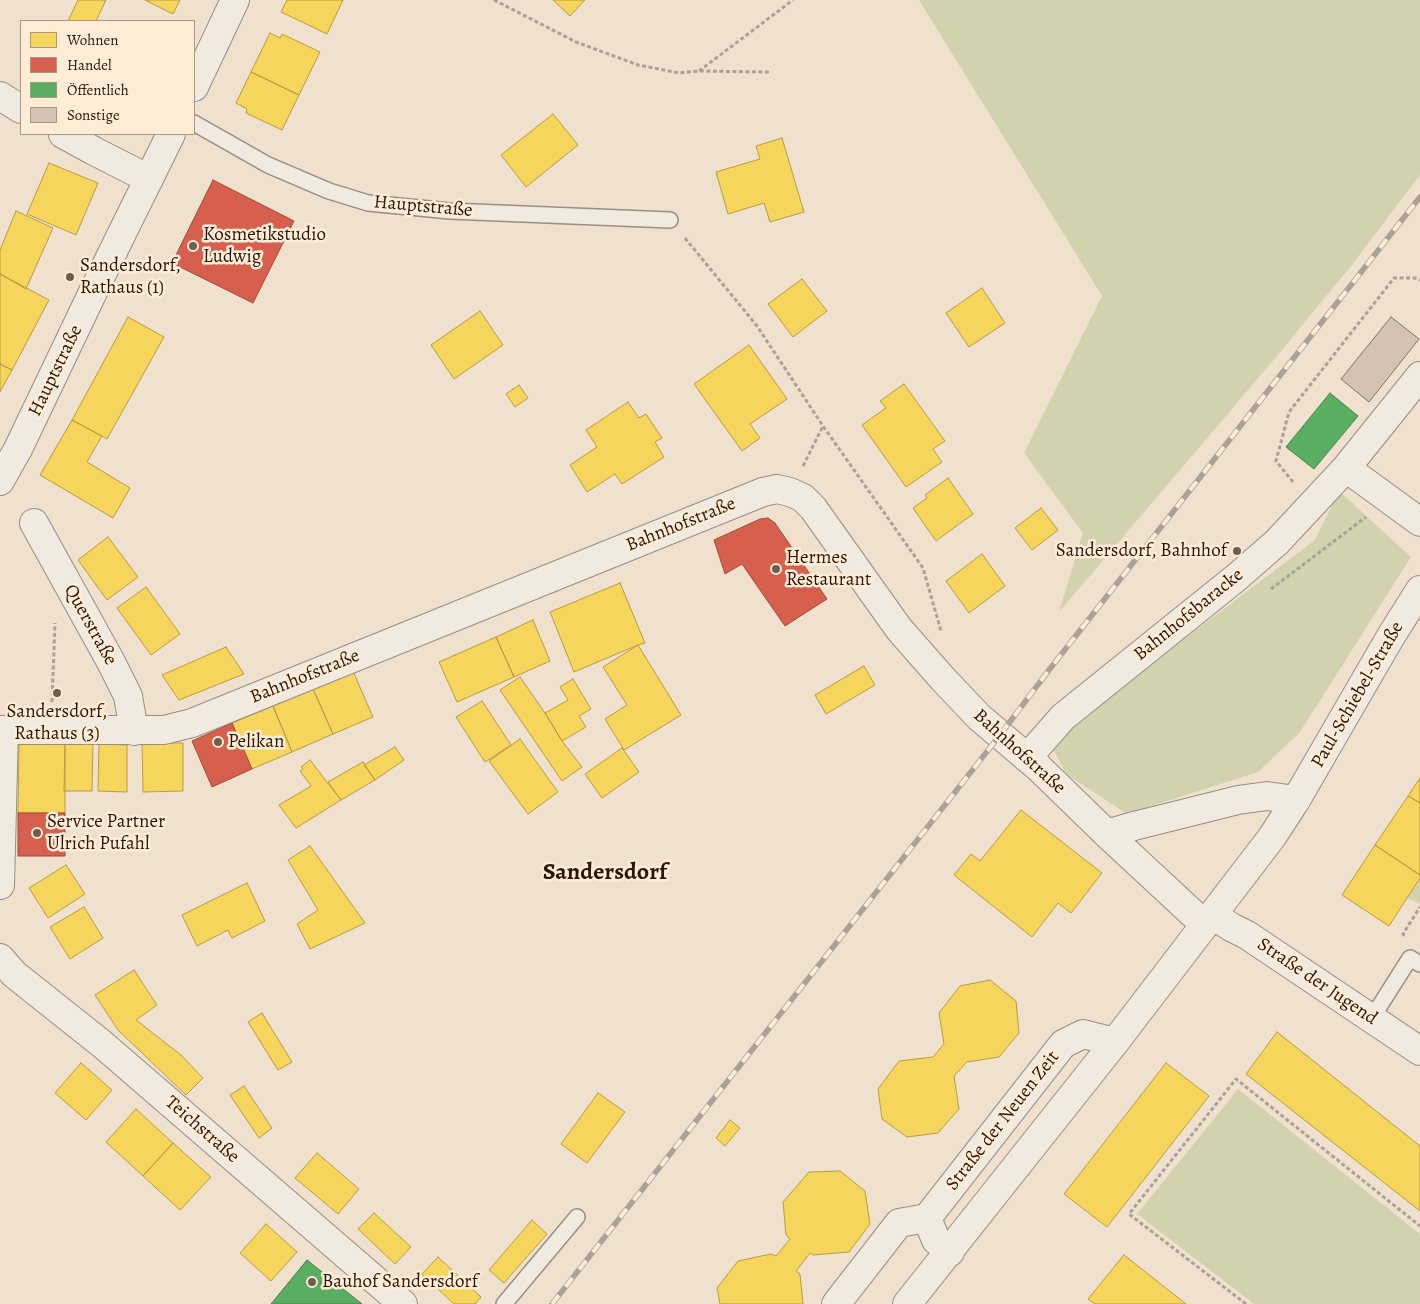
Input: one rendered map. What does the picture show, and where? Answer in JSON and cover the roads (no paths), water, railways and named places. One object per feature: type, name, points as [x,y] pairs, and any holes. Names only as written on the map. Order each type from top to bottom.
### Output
[{"type":"street","points":[[195,85],[236,0]]},
{"type":"street","points":[[0,96],[20,108]]},
{"type":"street","points":[[65,135],[94,152],[149,179]]},
{"type":"street","name":"Hauptstraße","points":[[0,481],[18,449],[171,135]]},
{"type":"street","name":"Bahnhofsbaracke","points":[[1027,758],[1063,717],[1237,577],[1277,542],[1346,468],[1420,376]]},
{"type":"street","points":[[1346,468],[1420,522]]},
{"type":"street","name":"Bahnhofstraße","points":[[2,730],[164,730],[192,723],[763,492],[777,489],[803,498],[814,508],[899,629],[942,679],[979,717],[1027,758],[1107,834],[1209,920]]},
{"type":"street","name":"Querstraße","points":[[34,523],[128,696],[134,731]]},
{"type":"street","name":"Paul-Schiebel-Straße","points":[[1209,920],[1272,837],[1296,800],[1420,590]]},
{"type":"street","points":[[0,885],[2,730]]},
{"type":"street","points":[[1107,834],[1238,800],[1267,796],[1296,800]]},
{"type":"street","name":"Straße der Jugend","points":[[1209,920],[1231,927],[1247,935],[1420,1051]]},
{"type":"street","name":"Straße der Neuen Zeit","points":[[907,1304],[950,1252],[1209,920]]},
{"type":"street","name":"Teichstraße","points":[[0,958],[14,974],[102,1044],[392,1300]]},
{"type":"street","name":"Straße der Neuen Zeit","points":[[927,1218],[1063,1044],[1082,1034],[1115,1042]]},
{"type":"street","points":[[836,1304],[899,1223],[927,1218],[936,1240],[950,1252]]},
{"type":"lane","name":"Hauptstraße","points":[[195,125],[268,165],[329,190],[368,203],[450,211],[670,220]]},
{"type":"lane","points":[[1372,1018],[1415,961]]},
{"type":"lane","points":[[504,1304],[577,1217]]},
{"type":"railway","points":[[552,1304],[1420,197]]},
{"type":"place","name":"Kosmetikstudio Ludwig","points":[[193,246]]},
{"type":"place","name":"Sandersdorf, Rathaus (1)","points":[[70,277]]},
{"type":"place","name":"Sandersdorf, Bahnhof","points":[[1237,551]]},
{"type":"place","name":"Hermes Restaurant","points":[[776,569]]},
{"type":"place","name":"Sandersdorf, Rathaus (3)","points":[[57,693]]},
{"type":"place","name":"Pelikan","points":[[218,742]]},
{"type":"place","name":"Service Partner Ulrich Pufahl","points":[[37,833]]},
{"type":"place","name":"Bauhof Sandersdorf","points":[[312,1282]]},
{"type":"district","name":"Sandersdorf","points":[[605,873]]}]
